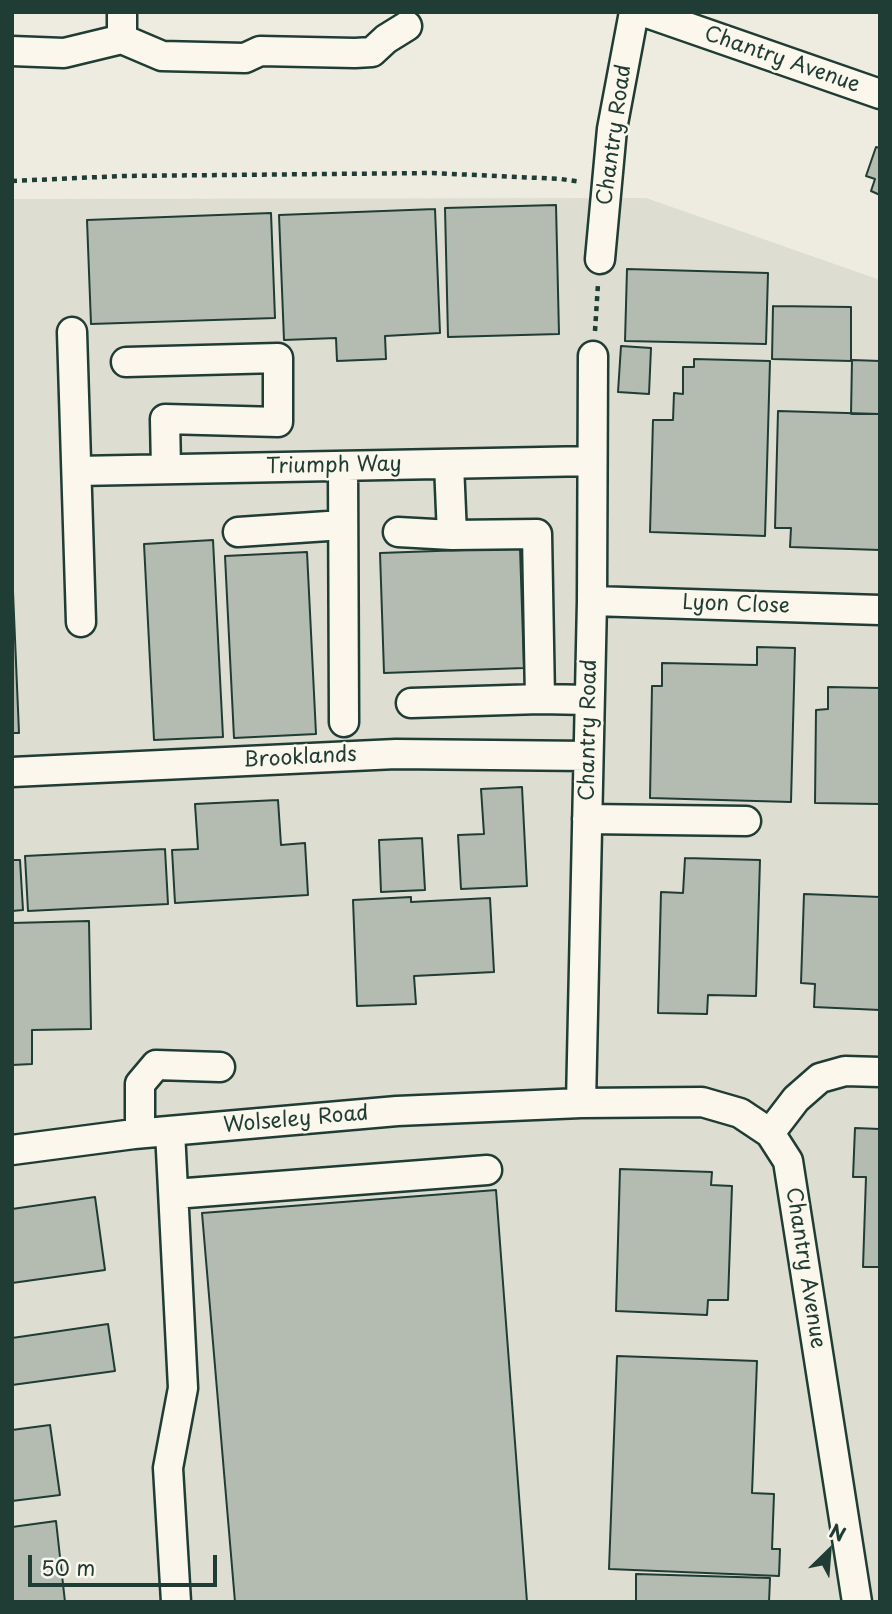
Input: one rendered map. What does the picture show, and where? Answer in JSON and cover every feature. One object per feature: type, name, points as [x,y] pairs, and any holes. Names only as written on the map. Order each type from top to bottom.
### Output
[{"type":"street","name":"Chantry Road","points":[[600,259],[612,129],[634,12]]},
{"type":"street","name":"Chantry Avenue","points":[[645,12],[880,94]]},
{"type":"street","points":[[12,51],[64,53],[122,26],[162,57],[245,58],[260,51],[372,52],[405,31]]},
{"type":"street","points":[[72,332],[81,622]]},
{"type":"street","name":"Chantry Road","points":[[581,1103],[592,601],[593,356]]},
{"type":"street","points":[[126,362],[278,358],[278,422],[165,419],[166,469]]},
{"type":"street","name":"Triumph Way","points":[[76,471],[592,461]]},
{"type":"street","points":[[449,464],[452,535]]},
{"type":"street","points":[[343,466],[344,722]]},
{"type":"street","points":[[238,532],[343,525]]},
{"type":"street","points":[[398,532],[452,535],[537,534],[540,699]]},
{"type":"street","name":"Lyon Close","points":[[592,601],[880,610]]},
{"type":"street","points":[[411,703],[589,700]]},
{"type":"street","name":"Brooklands","points":[[12,772],[396,754],[588,756]]},
{"type":"street","points":[[587,819],[746,821]]},
{"type":"street","points":[[140,1133],[140,1084],[156,1065],[219,1067]]},
{"type":"street","points":[[770,1133],[796,1099],[820,1078],[845,1071],[880,1072]]},
{"type":"street","name":"Chantry Avenue","points":[[581,1103],[702,1102],[740,1112],[770,1133],[788,1161],[857,1602]]},
{"type":"street","name":"Wolseley Road","points":[[12,1150],[140,1133],[397,1111],[581,1103]]},
{"type":"street","points":[[170,1130],[183,1388],[168,1468],[176,1602]]},
{"type":"street","points":[[174,1195],[487,1170]]},
{"type":"path","points":[[12,181],[122,176],[432,173],[561,179],[606,186]]},
{"type":"path","points":[[593,356],[600,259]]},
{"type":"shaded area","points":[[646,198],[880,280],[880,1602],[12,1602],[12,199]]},
{"type":"building","points":[[876,147],[880,148],[880,195],[871,191],[875,179],[866,176]]},
{"type":"building","points":[[556,205],[559,334],[448,337],[445,208]]},
{"type":"building","points":[[435,209],[440,333],[385,336],[386,359],[337,361],[336,338],[284,340],[279,215]]},
{"type":"building","points":[[271,213],[275,318],[91,324],[87,220]]},
{"type":"building","points":[[627,269],[768,273],[766,344],[625,341]]},
{"type":"building","points":[[773,306],[851,307],[851,361],[772,359]]},
{"type":"building","points":[[621,346],[651,348],[649,394],[618,392]]},
{"type":"building","points":[[694,359],[770,361],[765,536],[650,532],[653,420],[673,420],[674,393],[683,394],[683,367],[694,367]]},
{"type":"building","points":[[852,360],[880,361],[880,414],[851,414]]},
{"type":"building","points":[[778,411],[880,414],[880,550],[790,547],[791,528],[775,528]]},
{"type":"building","points":[[213,540],[223,737],[154,740],[144,544]]},
{"type":"building","points":[[520,548],[524,668],[384,673],[380,553]]},
{"type":"building","points":[[307,552],[316,734],[234,738],[225,556]]},
{"type":"building","points":[[12,568],[19,733],[12,733]]},
{"type":"building","points":[[757,647],[795,648],[791,802],[650,798],[652,686],[662,686],[662,663],[757,665]]},
{"type":"building","points":[[828,687],[880,688],[880,804],[815,803],[816,710],[828,709]]},
{"type":"building","points":[[522,787],[527,886],[461,889],[458,835],[484,834],[481,789]]},
{"type":"building","points":[[278,800],[281,845],[305,843],[308,895],[175,903],[172,850],[198,849],[195,804]]},
{"type":"building","points":[[422,838],[425,890],[381,892],[379,840]]},
{"type":"building","points":[[165,849],[168,904],[28,911],[25,856]]},
{"type":"building","points":[[685,858],[760,860],[756,996],[708,995],[707,1014],[658,1013],[661,892],[683,893]]},
{"type":"building","points":[[12,860],[20,860],[23,910],[12,911]]},
{"type":"building","points":[[804,894],[880,897],[880,1010],[814,1007],[815,984],[801,983]]},
{"type":"building","points":[[411,897],[411,902],[490,898],[494,972],[414,976],[416,1004],[357,1006],[353,900]]},
{"type":"building","points":[[89,921],[91,1029],[32,1030],[32,1064],[12,1065],[12,923]]},
{"type":"building","points":[[855,1128],[880,1129],[880,1267],[863,1267],[866,1177],[853,1177]]},
{"type":"building","points":[[620,1169],[712,1172],[711,1185],[732,1186],[728,1300],[708,1300],[707,1315],[616,1311]]},
{"type":"building","points":[[496,1190],[527,1602],[235,1602],[202,1213]]},
{"type":"building","points":[[95,1197],[105,1270],[12,1283],[12,1209]]},
{"type":"building","points":[[108,1324],[115,1371],[12,1385],[12,1338]]},
{"type":"building","points":[[617,1356],[757,1361],[752,1493],[774,1494],[772,1549],[780,1549],[779,1576],[609,1569]]},
{"type":"building","points":[[50,1425],[60,1495],[12,1501],[12,1430]]},
{"type":"building","points":[[56,1521],[65,1602],[12,1602],[12,1527]]},
{"type":"building","points":[[636,1574],[770,1578],[769,1602],[636,1602]]}]
